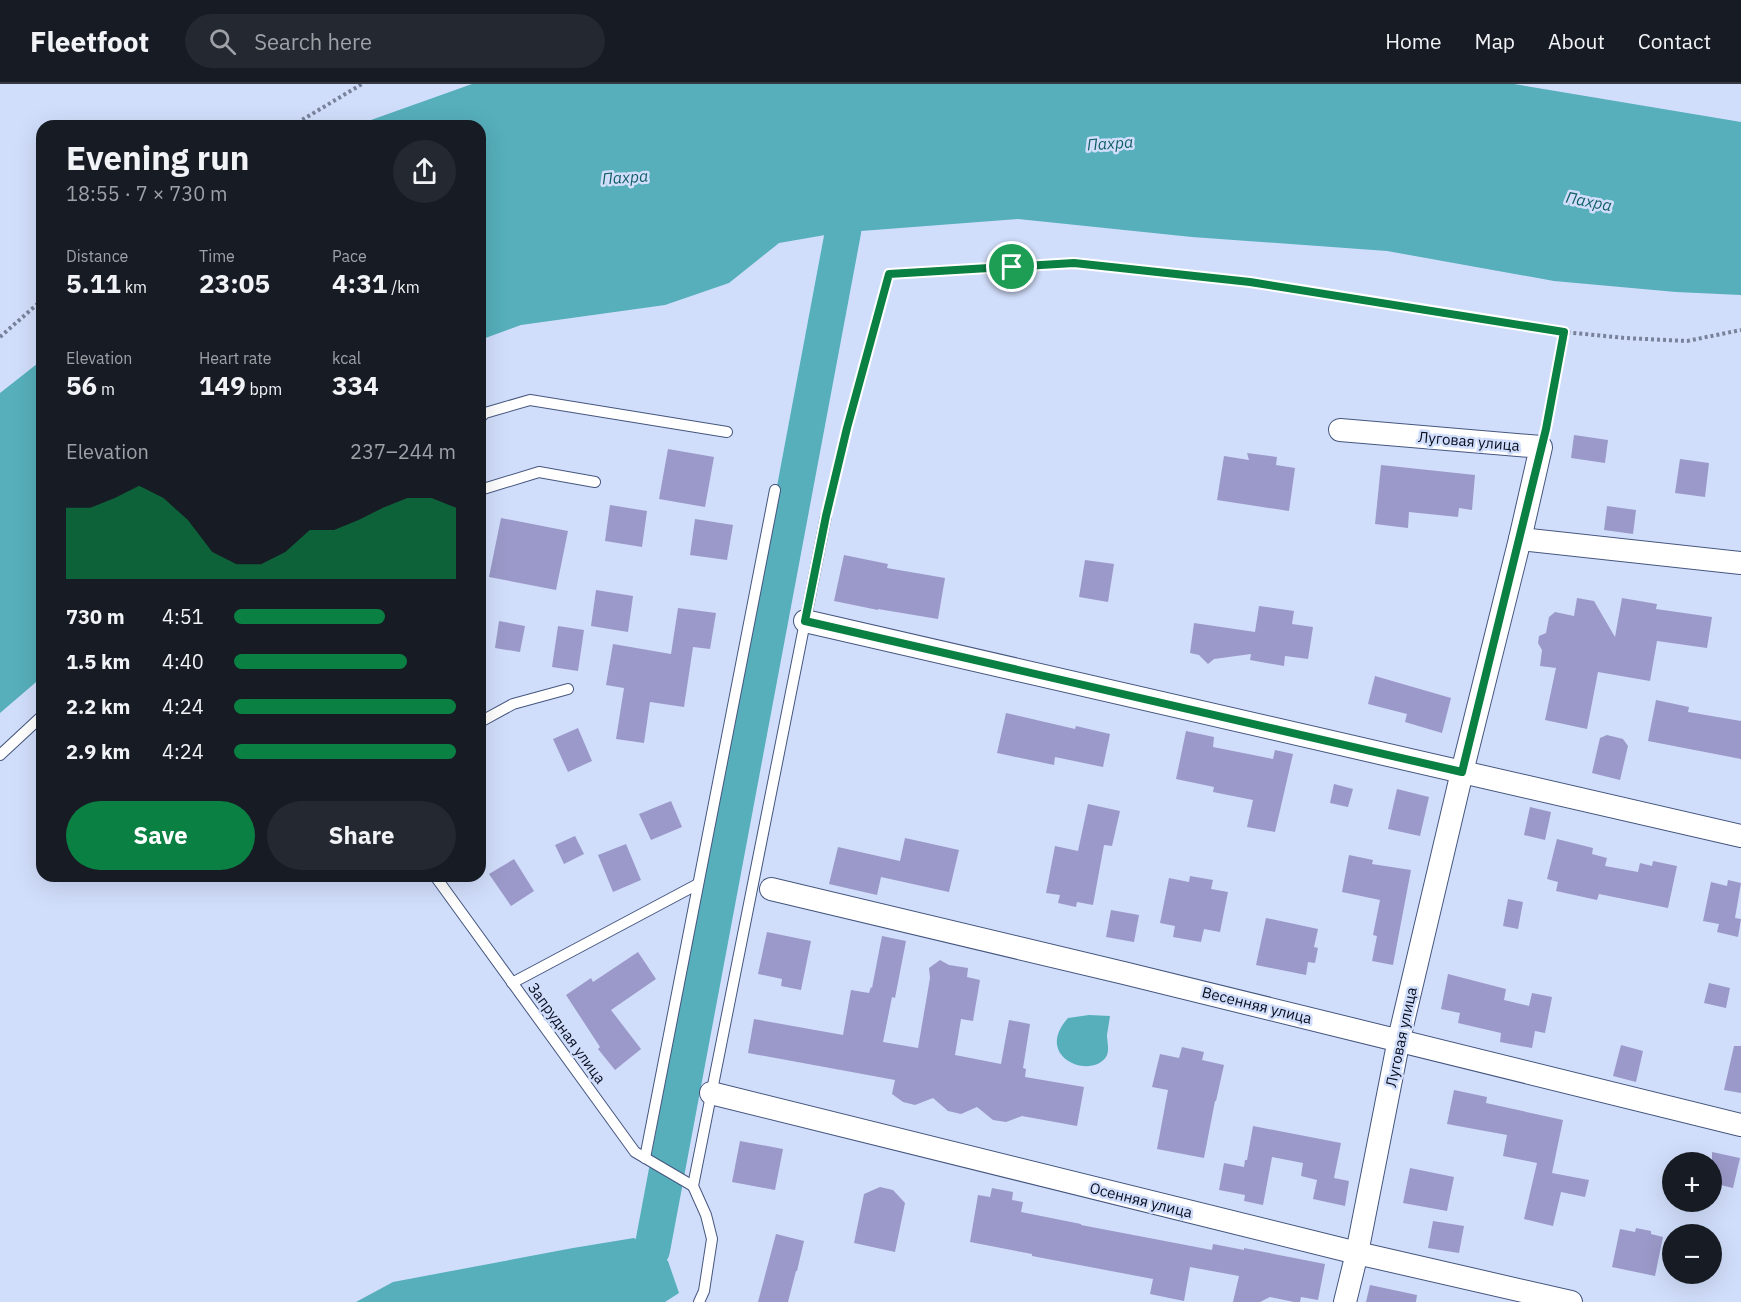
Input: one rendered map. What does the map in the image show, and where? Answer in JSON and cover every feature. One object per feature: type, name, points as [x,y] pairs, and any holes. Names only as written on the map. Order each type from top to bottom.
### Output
[{"type":"street","name":"Луговая улица","points":[[1340,430],[1541,447],[1399,1039],[1357,1253],[1345,1302]]},
{"type":"street","points":[[1520,539],[1741,562]]},
{"type":"street","points":[[805,621],[1741,836]]},
{"type":"street","name":"Весенняя улица","points":[[771,889],[1399,1039],[1741,1125]]},
{"type":"street","name":"Осенняя улица","points":[[711,1094],[1357,1253],[1571,1302]]},
{"type":"lane","points":[[486,413],[530,400],[727,432]]},
{"type":"lane","points":[[486,487],[539,472],[595,482]]},
{"type":"lane","points":[[645,1158],[775,490]]},
{"type":"lane","points":[[699,1302],[704,1291],[712,1239],[706,1215],[693,1186],[826,516]]},
{"type":"lane","points":[[486,719],[513,704],[568,689]]},
{"type":"lane","points":[[0,755],[36,722]]},
{"type":"lane","name":"Запрудная улица","points":[[439,882],[635,1152],[693,1186]]},
{"type":"lane","points":[[512,983],[698,884]]},
{"type":"path","points":[[302,120],[362,84]]},
{"type":"path","points":[[826,516],[847,428],[889,274],[1074,263],[1250,282],[1564,332],[1687,341],[1741,330]]},
{"type":"path","points":[[0,337],[36,305]]},
{"type":"path","points":[[1541,447],[1564,332]]},
{"type":"water","name":"Пахра","points":[[472,84],[1514,84],[1741,122],[1741,295],[1676,292],[1554,281],[1387,251],[1192,237],[1018,219],[854,230],[779,243],[729,283],[665,305],[521,325],[486,338],[486,120],[371,120]]},
{"type":"water","points":[[36,365],[36,682],[0,713],[0,393]]},
{"type":"water","points":[[1089,1015],[1110,1016],[1107,1035],[1108,1052],[1098,1064],[1078,1065],[1068,1061],[1060,1054],[1057,1044],[1059,1032],[1068,1018]]},
{"type":"water","points":[[634,1238],[668,1261],[679,1293],[665,1302],[356,1302],[393,1282]]},
{"type":"building","points":[[1574,435],[1608,440],[1605,463],[1571,458]]},
{"type":"building","points":[[668,449],[714,457],[705,507],[659,499]]},
{"type":"building","points":[[1247,453],[1277,457],[1276,465],[1295,468],[1289,511],[1217,500],[1224,456],[1249,460]]},
{"type":"building","points":[[1680,459],[1709,463],[1705,497],[1675,493]]},
{"type":"building","points":[[1381,465],[1475,475],[1472,510],[1459,508],[1458,517],[1409,512],[1408,528],[1375,524]]},
{"type":"building","points":[[610,505],[647,511],[642,547],[605,541]]},
{"type":"building","points":[[1607,506],[1636,510],[1633,534],[1604,530]]},
{"type":"building","points":[[501,518],[568,531],[556,590],[489,577]]},
{"type":"building","points":[[695,519],[733,525],[727,560],[690,555]]},
{"type":"building","points":[[844,555],[888,564],[887,568],[945,578],[938,619],[834,601]]},
{"type":"building","points":[[1085,560],[1114,564],[1108,602],[1079,597]]},
{"type":"building","points":[[596,590],[633,596],[628,632],[591,626]]},
{"type":"building","points":[[1577,598],[1594,601],[1615,637],[1622,598],[1657,604],[1656,609],[1712,617],[1707,648],[1657,641],[1650,681],[1598,672],[1587,729],[1545,720],[1556,668],[1540,666],[1542,650],[1538,643],[1539,636],[1546,633],[1549,617],[1555,612],[1574,616]]},
{"type":"building","points":[[1259,606],[1294,611],[1292,624],[1313,627],[1308,659],[1285,656],[1284,666],[1250,660],[1251,654],[1214,659],[1208,664],[1199,655],[1190,653],[1194,623],[1255,632]]},
{"type":"building","points":[[678,608],[716,613],[710,649],[693,647],[684,707],[650,702],[644,743],[616,739],[624,688],[606,685],[613,644],[671,654]]},
{"type":"building","points":[[499,621],[525,626],[520,652],[495,648]]},
{"type":"building","points":[[558,626],[584,630],[578,671],[552,667]]},
{"type":"building","points":[[1375,676],[1451,698],[1442,733],[1405,722],[1407,714],[1368,704]]},
{"type":"building","points":[[1656,700],[1689,707],[1688,712],[1741,721],[1741,759],[1648,741]]},
{"type":"building","points":[[1006,713],[1075,729],[1076,726],[1110,734],[1103,767],[1055,757],[1054,765],[997,753]]},
{"type":"building","points":[[578,728],[592,761],[568,772],[553,739]]},
{"type":"building","points":[[1186,731],[1214,737],[1213,747],[1273,759],[1275,750],[1293,754],[1275,832],[1247,827],[1253,800],[1213,792],[1214,787],[1176,779]]},
{"type":"building","points":[[1607,735],[1623,739],[1628,746],[1620,780],[1592,773],[1600,738]]},
{"type":"building","points":[[1334,784],[1353,789],[1348,807],[1330,803]]},
{"type":"building","points":[[1397,789],[1429,797],[1420,836],[1388,829]]},
{"type":"building","points":[[671,801],[682,827],[651,840],[639,814]]},
{"type":"building","points":[[1088,804],[1120,811],[1112,846],[1104,845],[1093,905],[1077,902],[1076,907],[1058,903],[1060,895],[1046,893],[1055,846],[1078,851]]},
{"type":"building","points":[[1530,807],[1551,812],[1545,840],[1524,835]]},
{"type":"building","points":[[575,836],[584,854],[564,864],[555,845]]},
{"type":"building","points":[[905,838],[959,850],[949,892],[881,877],[877,895],[829,884],[838,847],[900,861]]},
{"type":"building","points":[[1557,839],[1593,848],[1592,854],[1607,858],[1605,866],[1638,872],[1640,863],[1652,866],[1653,861],[1677,866],[1668,908],[1599,894],[1597,900],[1556,891],[1558,882],[1547,879]]},
{"type":"building","points":[[626,844],[641,880],[613,892],[598,855]]},
{"type":"building","points":[[1349,855],[1373,860],[1372,864],[1411,870],[1393,965],[1372,961],[1377,936],[1373,935],[1380,900],[1342,892]]},
{"type":"building","points":[[514,859],[534,891],[511,906],[489,874]]},
{"type":"building","points":[[1190,876],[1213,880],[1211,889],[1228,892],[1220,932],[1204,929],[1201,942],[1173,937],[1175,926],[1160,923],[1169,878],[1189,882]]},
{"type":"building","points":[[1728,880],[1741,883],[1735,918],[1741,919],[1738,937],[1717,932],[1719,924],[1703,921],[1711,882],[1727,886]]},
{"type":"building","points":[[1508,899],[1523,902],[1518,929],[1503,926]]},
{"type":"building","points":[[1111,910],[1139,915],[1134,942],[1106,937]]},
{"type":"building","points":[[1266,918],[1318,929],[1314,947],[1318,948],[1315,963],[1308,962],[1306,975],[1256,965]]},
{"type":"building","points":[[767,932],[811,941],[801,990],[781,986],[782,979],[758,974]]},
{"type":"building","points":[[882,936],[906,941],[895,998],[892,997],[883,1042],[918,1048],[930,978],[929,968],[940,960],[949,965],[968,968],[967,977],[980,980],[973,1021],[961,1019],[955,1055],[1001,1064],[1009,1020],[1030,1024],[1023,1068],[1026,1069],[1025,1077],[1084,1087],[1077,1126],[1022,1116],[1006,1122],[993,1120],[977,1107],[961,1114],[948,1111],[933,1098],[915,1105],[903,1102],[892,1094],[895,1080],[748,1053],[754,1019],[843,1035],[851,990],[869,993],[872,988]]},
{"type":"building","points":[[638,952],[656,979],[611,1010],[641,1049],[615,1070],[598,1049],[600,1047],[566,995],[591,978],[593,982]]},
{"type":"building","points":[[1448,974],[1506,989],[1504,1000],[1529,1006],[1532,993],[1552,997],[1545,1033],[1535,1031],[1532,1048],[1500,1042],[1501,1033],[1458,1023],[1460,1013],[1441,1009]]},
{"type":"building","points":[[1709,983],[1730,988],[1726,1008],[1704,1003]]},
{"type":"building","points":[[1621,1045],[1643,1051],[1636,1082],[1613,1076]]},
{"type":"building","points":[[1734,1046],[1741,1046],[1741,1093],[1724,1090]]},
{"type":"building","points":[[1182,1047],[1204,1052],[1202,1060],[1224,1065],[1204,1158],[1157,1149],[1168,1090],[1152,1087],[1160,1054],[1179,1058]]},
{"type":"building","points":[[1454,1090],[1487,1097],[1486,1103],[1563,1120],[1552,1173],[1589,1180],[1585,1197],[1561,1192],[1553,1226],[1524,1219],[1537,1163],[1503,1156],[1507,1135],[1447,1124]]},
{"type":"building","points":[[1253,1126],[1341,1143],[1334,1178],[1349,1181],[1345,1206],[1313,1199],[1317,1180],[1301,1176],[1303,1163],[1272,1157],[1263,1205],[1244,1201],[1245,1195],[1219,1190],[1224,1163],[1244,1167]]},
{"type":"building","points":[[740,1141],[783,1149],[775,1190],[732,1182]]},
{"type":"building","points":[[1722,1154],[1740,1158],[1733,1188],[1722,1185]]},
{"type":"building","points":[[1410,1168],[1454,1177],[1447,1211],[1403,1203]]},
{"type":"building","points":[[880,1187],[893,1190],[905,1203],[895,1252],[854,1243],[864,1194]]},
{"type":"building","points":[[992,1188],[1013,1192],[1012,1200],[1023,1202],[1021,1212],[1212,1250],[1213,1244],[1325,1264],[1318,1300],[1301,1297],[1300,1302],[1294,1302],[1270,1297],[1260,1302],[1233,1302],[1239,1276],[1190,1267],[1184,1301],[1150,1294],[1153,1279],[970,1242],[978,1195],[990,1197]]},
{"type":"building","points":[[1433,1221],[1464,1226],[1459,1253],[1428,1248]]},
{"type":"building","points":[[1636,1228],[1651,1231],[1651,1234],[1662,1237],[1655,1276],[1612,1267],[1620,1229],[1635,1232]]},
{"type":"building","points":[[776,1234],[804,1241],[797,1271],[788,1302],[758,1302]]},
{"type":"building","points":[[1370,1285],[1417,1295],[1416,1302],[1366,1302]]},
{"type":"waterway","points":[[652,1250],[843,232],[850,182]]},
{"type":"route","points":[[1074,263],[1250,282],[1564,332],[1546,429],[1462,772],[805,621],[826,516],[847,428],[889,274],[1012,267],[1074,263]]}]
